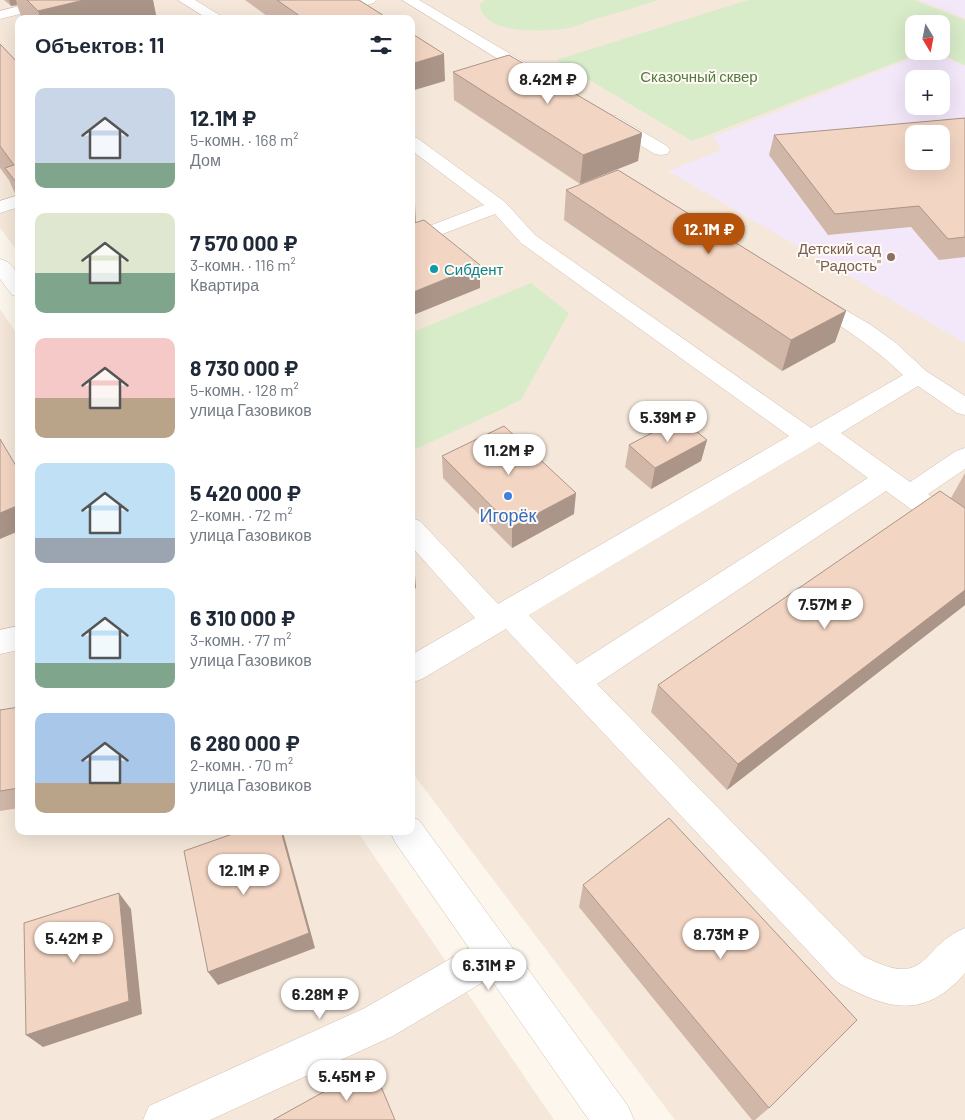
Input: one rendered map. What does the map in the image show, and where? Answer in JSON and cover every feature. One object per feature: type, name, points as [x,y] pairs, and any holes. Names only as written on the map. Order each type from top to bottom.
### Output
[{"type":"street","points":[[185,0],[212,15]]},
{"type":"street","points":[[312,15],[369,0]]},
{"type":"street","points":[[409,0],[545,81]]},
{"type":"street","points":[[0,15],[32,7]]},
{"type":"street","points":[[594,110],[661,150]]},
{"type":"street","points":[[415,145],[498,206],[528,238],[815,435],[910,494],[965,534]]},
{"type":"street","points":[[0,207],[15,203]]},
{"type":"street","points":[[415,238],[498,206]]},
{"type":"street","points":[[0,265],[15,286]]},
{"type":"street","points":[[796,288],[882,343],[918,376],[965,406]]},
{"type":"street","points":[[0,300],[15,294]]},
{"type":"street","points":[[415,668],[501,616],[918,376]]},
{"type":"street","points":[[910,494],[965,457]]},
{"type":"street","points":[[575,682],[886,478]]},
{"type":"street","points":[[415,532],[501,616],[575,682],[850,969],[877,984],[904,989],[931,980],[965,946]]},
{"type":"street","points":[[0,642],[15,639]]},
{"type":"street","points":[[410,835],[614,1120]]},
{"type":"street","points":[[163,1120],[260,1078],[379,1022],[494,954]]},
{"type":"shaded area","points":[[0,0],[965,0],[965,1120],[675,1120],[415,776],[415,15],[15,15],[15,248],[0,228]]},
{"type":"shaded area","points":[[919,0],[965,0],[965,18]]},
{"type":"shaded area","name":"Детский сад \"Радость\"","points":[[907,60],[950,60],[965,66],[965,343],[668,171],[722,150],[713,137]]},
{"type":"shaded area","points":[[0,309],[15,331],[15,835],[360,835],[554,1120],[0,1120]]},
{"type":"green space","points":[[485,0],[658,0],[570,28],[541,31],[514,29],[490,21],[483,14],[480,4]]},
{"type":"green space","name":"Сказочный сквер","points":[[748,0],[914,0],[965,20],[965,65],[950,58],[950,15],[905,15],[905,59],[692,141],[556,60]]},
{"type":"green space","points":[[531,283],[569,313],[521,400],[415,450],[415,331]]},
{"type":"building","points":[[27,0],[84,0],[38,11]]},
{"type":"building","points":[[277,0],[359,0],[383,15],[298,15]]},
{"type":"building","points":[[415,36],[444,54],[415,63]]},
{"type":"building","points":[[0,44],[15,60],[15,181],[5,168],[14,165],[0,146]]},
{"type":"building","points":[[509,55],[642,133],[583,155],[453,72]]},
{"type":"building","points":[[965,118],[965,237],[948,239],[919,206],[835,214],[774,135]]},
{"type":"building","points":[[618,170],[846,311],[791,340],[566,190]]},
{"type":"building","points":[[424,220],[480,265],[415,291],[415,223]]},
{"type":"building","points":[[680,418],[707,440],[655,468],[629,445]]},
{"type":"building","name":"Игорёк","points":[[504,426],[576,493],[512,527],[442,456]]},
{"type":"building","points":[[0,439],[15,464],[15,507],[0,513]]},
{"type":"building","points":[[940,491],[965,508],[965,590],[738,764],[658,685]]},
{"type":"building","points":[[15,708],[15,789],[0,791],[0,710]]},
{"type":"building","points":[[669,818],[857,1020],[769,1108],[583,885]]},
{"type":"building","points":[[230,835],[282,835],[309,933],[208,972],[184,851]]},
{"type":"building","points":[[119,893],[129,1001],[26,1035],[24,923]]},
{"type":"building","points":[[372,1065],[395,1120],[273,1120]]},
{"type":"place","name":"Детский сад \"Радость\"","points":[[891,257]]},
{"type":"place","name":"Сибдент","points":[[434,269]]},
{"type":"place","name":"Игорёк","points":[[508,496]]}]
